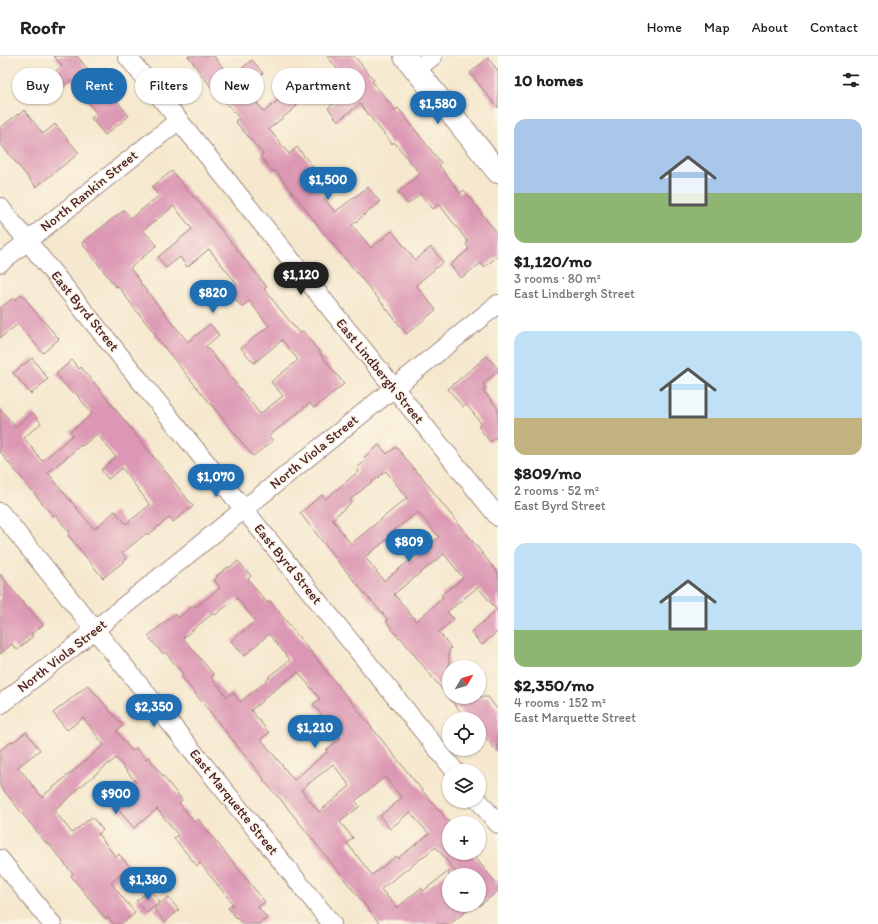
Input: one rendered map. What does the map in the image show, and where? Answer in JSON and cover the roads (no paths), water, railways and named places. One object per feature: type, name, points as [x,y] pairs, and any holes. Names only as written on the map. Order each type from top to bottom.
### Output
[{"type":"street","name":"East Lindbergh Street","points":[[128,56],[498,517]]},
{"type":"street","points":[[433,56],[410,63],[498,172]]},
{"type":"street","name":"North Rankin Street","points":[[0,263],[179,120]]},
{"type":"street","name":"East Byrd Street","points":[[0,206],[449,764]]},
{"type":"street","name":"North Viola Street","points":[[0,705],[498,304]]},
{"type":"street","name":"East Marquette Street","points":[[0,512],[332,924]]},
{"type":"street","points":[[485,808],[498,824]]},
{"type":"street","points":[[0,859],[52,924]]}]
